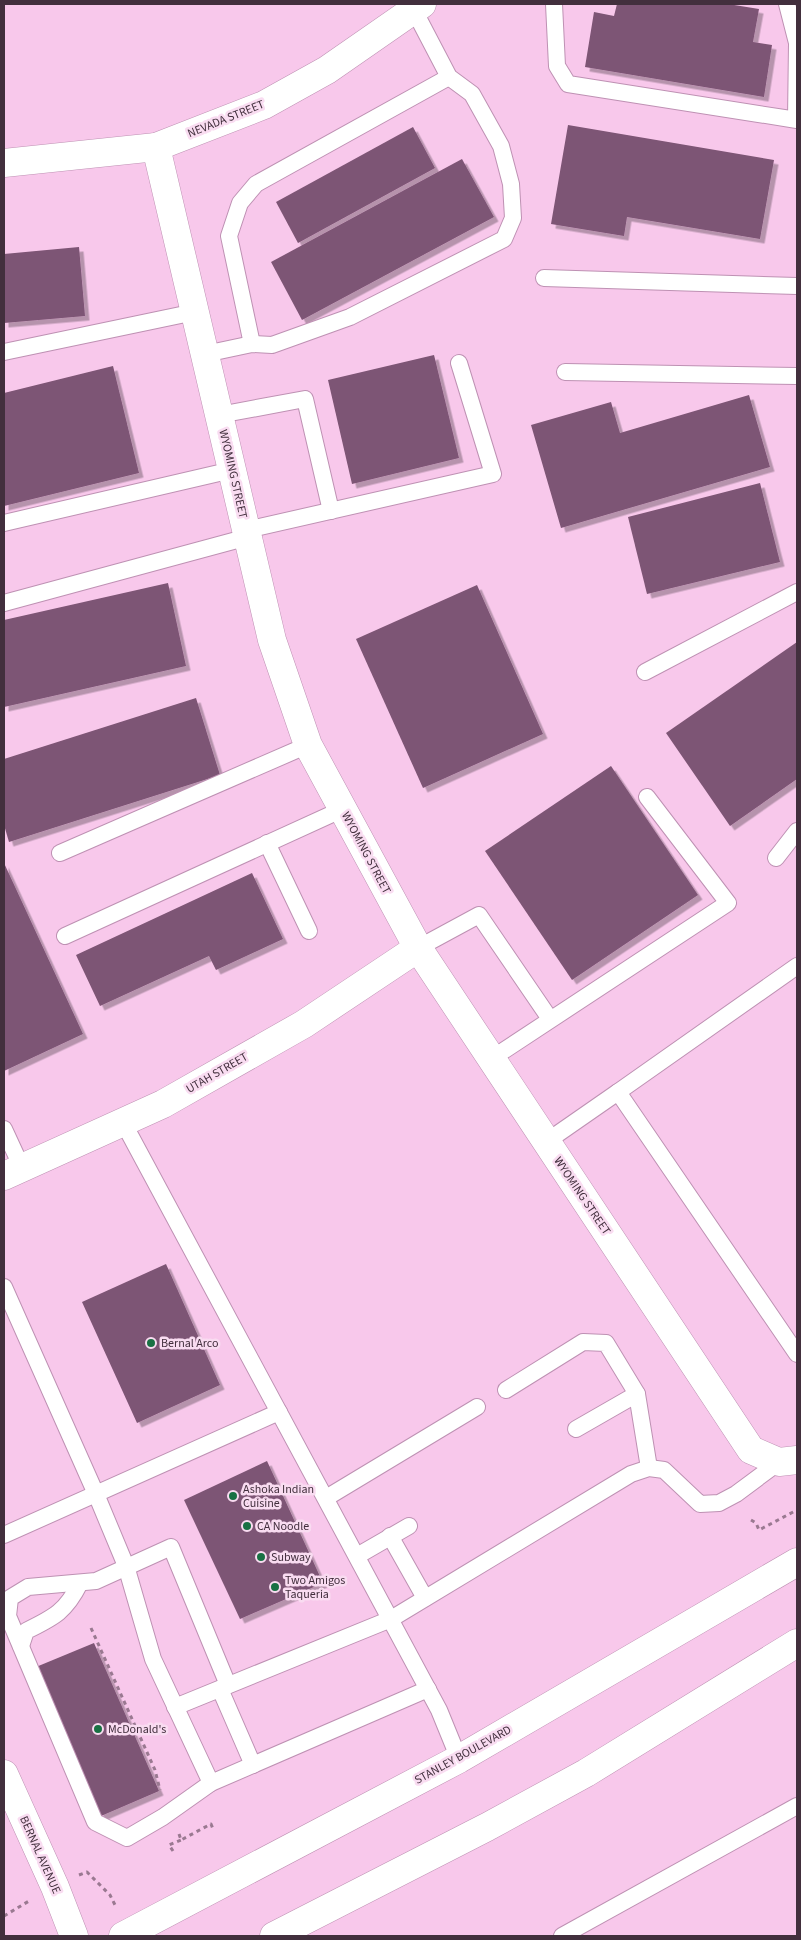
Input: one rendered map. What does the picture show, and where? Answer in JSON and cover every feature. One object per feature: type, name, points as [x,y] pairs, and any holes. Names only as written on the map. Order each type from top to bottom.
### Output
[{"type":"street","name":"NEVADA STREET","points":[[4,163],[156,147],[264,105],[327,70],[418,7]]},
{"type":"street","name":"WYOMING STREET","points":[[156,147],[272,640],[308,745],[418,948],[751,1450],[788,1461]]},
{"type":"street","name":"UTAH STREET","points":[[13,1172],[164,1104],[304,1024],[418,948]]},
{"type":"street","name":"STANLEY BOULEVARD","points":[[126,1935],[459,1759],[797,1562]]},
{"type":"street","points":[[274,1936],[487,1828],[586,1773],[797,1643]]},
{"type":"street","name":"BERNAL AVENUE","points":[[4,1774],[55,1887],[74,1936]]},
{"type":"lane","points":[[554,4],[557,66],[568,84],[796,120],[797,43],[786,4]]},
{"type":"lane","points":[[205,354],[252,344],[272,345],[350,317],[504,240],[513,218],[511,184],[501,146],[472,94],[449,77],[418,7]]},
{"type":"lane","points":[[252,344],[228,236],[240,203],[256,184],[449,77]]},
{"type":"lane","points":[[544,278],[797,286]]},
{"type":"lane","points":[[4,352],[195,312]]},
{"type":"lane","points":[[4,603],[331,511],[493,474],[459,363]]},
{"type":"lane","points":[[566,372],[797,376]]},
{"type":"lane","points":[[219,415],[306,399],[331,511]]},
{"type":"lane","points":[[4,522],[232,470]]},
{"type":"lane","points":[[644,672],[797,592]]},
{"type":"lane","points":[[60,853],[308,745]]},
{"type":"lane","points":[[491,1059],[728,902],[647,797]]},
{"type":"lane","points":[[65,936],[343,809]]},
{"type":"lane","points":[[776,858],[797,831]]},
{"type":"lane","points":[[267,844],[309,931]]},
{"type":"lane","points":[[418,948],[479,915],[550,1019]]},
{"type":"lane","points":[[546,1142],[797,966]]},
{"type":"lane","points":[[618,1092],[797,1354]]},
{"type":"lane","points":[[123,1122],[428,1689],[439,1710],[459,1759]]},
{"type":"lane","points":[[4,1129],[13,1172]]},
{"type":"lane","points":[[4,1287],[126,1566],[153,1659],[211,1783]]},
{"type":"lane","points":[[506,1390],[583,1342],[606,1342],[637,1394],[649,1468]]},
{"type":"lane","points":[[576,1429],[637,1394]]},
{"type":"lane","points":[[326,1498],[477,1407]]},
{"type":"lane","points":[[4,1534],[280,1412]]},
{"type":"lane","points":[[175,1707],[391,1620],[631,1474],[649,1468],[664,1470],[700,1504],[719,1503],[788,1461]]},
{"type":"lane","points":[[356,1556],[409,1526]]},
{"type":"lane","points":[[390,1536],[425,1598]]},
{"type":"lane","points":[[253,1765],[171,1547],[96,1581],[28,1586],[10,1598],[8,1616],[95,1822],[126,1838],[162,1817],[211,1783],[253,1765],[428,1689]]},
{"type":"lane","points":[[21,1646],[26,1631],[45,1622],[69,1604],[80,1583]]},
{"type":"lane","points":[[562,1936],[797,1806]]},
{"type":"path","points":[[751,1520],[756,1523],[759,1530],[797,1510]]},
{"type":"path","points":[[92,1628],[155,1770],[162,1796]]},
{"type":"path","points":[[173,1851],[169,1844],[181,1840],[211,1824],[213,1830]]},
{"type":"path","points":[[178,1832],[181,1840]]},
{"type":"path","points":[[87,1872],[110,1895],[126,1935]]},
{"type":"building","points":[[617,4],[728,4],[759,9],[753,42],[772,45],[764,97],[585,67],[594,12],[614,16]]},
{"type":"building","points":[[568,125],[774,160],[760,239],[627,217],[624,236],[551,224]]},
{"type":"building","points":[[413,127],[435,168],[298,243],[276,202]]},
{"type":"building","points":[[462,159],[494,217],[302,320],[271,262]]},
{"type":"building","points":[[79,247],[85,316],[4,323],[4,254]]},
{"type":"building","points":[[434,355],[459,458],[352,484],[328,380]]},
{"type":"building","points":[[113,366],[139,473],[4,506],[4,393]]},
{"type":"building","points":[[749,395],[770,467],[561,528],[531,425],[611,402],[620,433]]},
{"type":"building","points":[[760,483],[780,562],[647,594],[628,517]]},
{"type":"building","points":[[168,583],[186,666],[4,707],[4,620]]},
{"type":"building","points":[[477,585],[543,734],[423,788],[356,639]]},
{"type":"building","points":[[797,642],[797,779],[730,826],[666,733]]},
{"type":"building","points":[[196,698],[220,775],[9,842],[4,825],[4,759]]},
{"type":"building","points":[[611,766],[698,895],[572,980],[485,851]]},
{"type":"building","points":[[4,863],[83,1034],[4,1071]]},
{"type":"building","points":[[252,873],[283,939],[216,970],[209,956],[100,1006],[76,955]]},
{"type":"building","name":"Bernal Arco","points":[[166,1264],[220,1385],[137,1423],[82,1302]]},
{"type":"building","points":[[267,1461],[323,1583],[240,1619],[184,1500]]},
{"type":"building","name":"McDonald's","points":[[94,1643],[159,1791],[101,1816],[36,1667]]},
{"type":"place","name":"Bernal Arco","points":[[151,1343]]},
{"type":"place","name":"Ashoka Indian Cuisine","points":[[233,1496]]},
{"type":"place","name":"CA Noodle","points":[[247,1526]]},
{"type":"place","name":"Subway","points":[[261,1557]]},
{"type":"place","name":"Two Amigos Taqueria","points":[[275,1587]]},
{"type":"place","name":"McDonald's","points":[[98,1729]]}]
